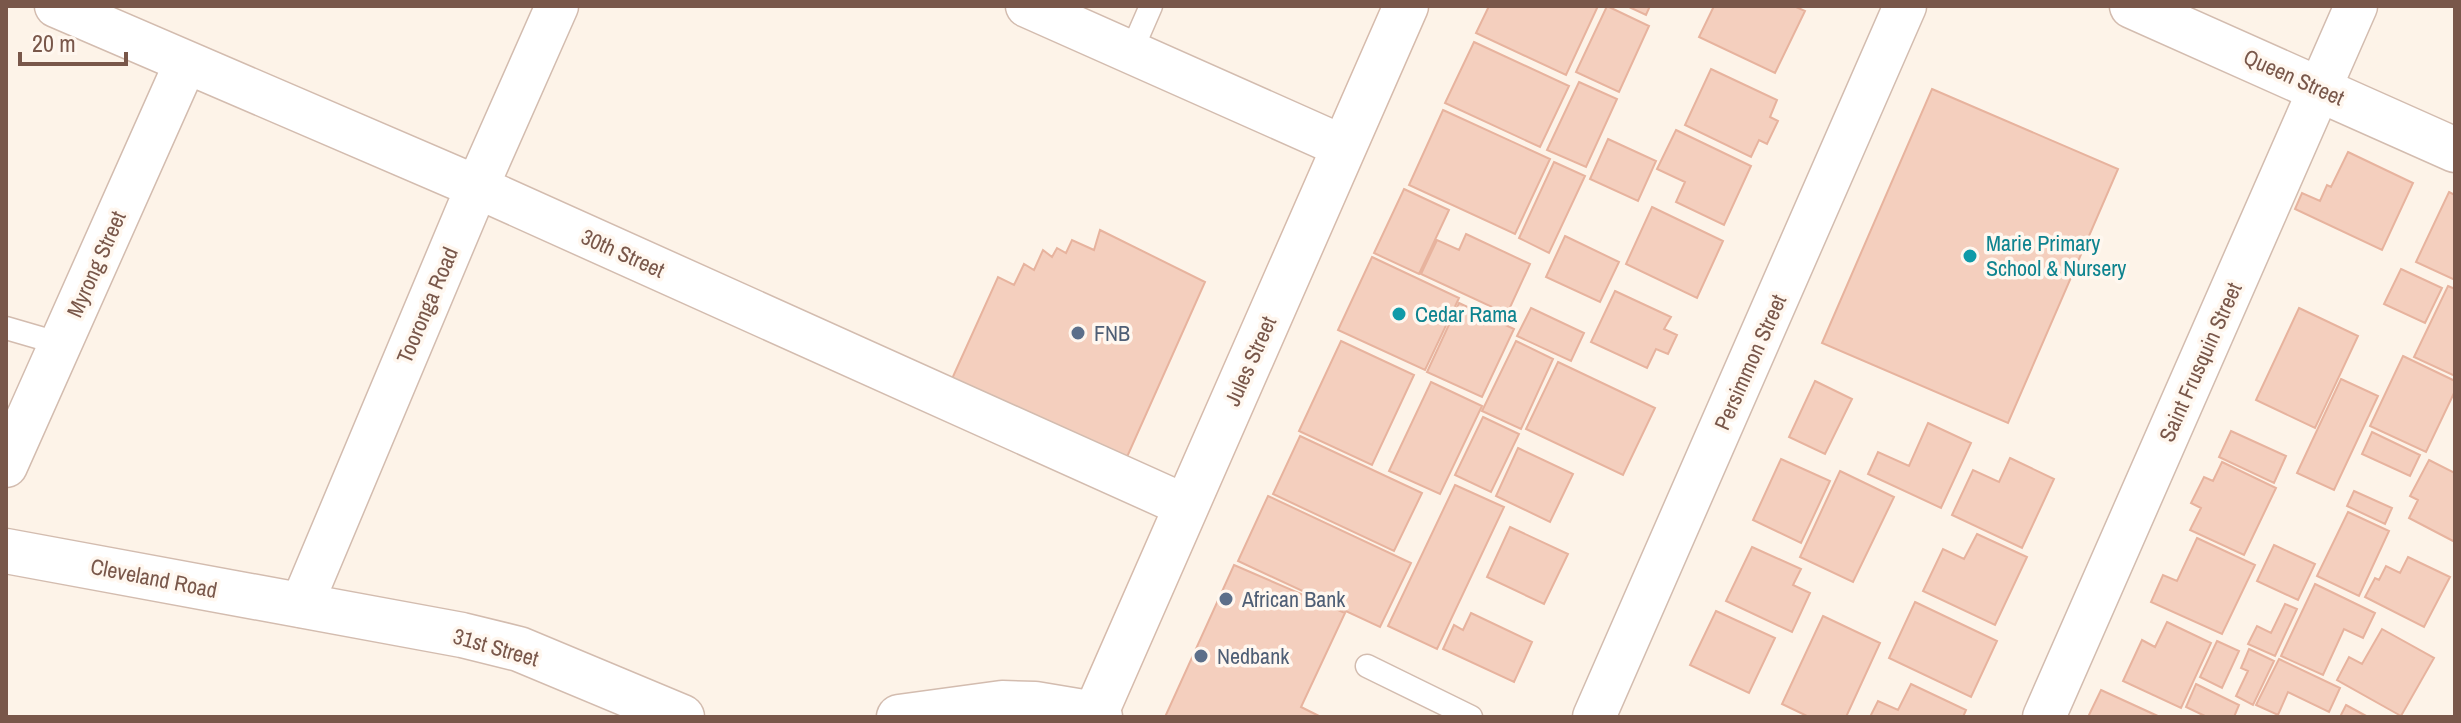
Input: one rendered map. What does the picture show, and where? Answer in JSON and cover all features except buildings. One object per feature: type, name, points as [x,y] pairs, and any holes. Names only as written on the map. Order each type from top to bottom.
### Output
[{"type":"street","name":"30th Street","points":[[56,6],[477,187],[1186,506]]},
{"type":"street","name":"Tooronga Road","points":[[301,606],[477,187],[557,6]]},
{"type":"street","points":[[1027,6],[1344,147]]},
{"type":"street","name":"Jules Street","points":[[1096,716],[1406,6]]},
{"type":"street","name":"Persimmon Street","points":[[1594,717],[1905,6]]},
{"type":"street","name":"Queen Street","points":[[2132,6],[2455,150]]},
{"type":"street","name":"Saint Frusquin Street","points":[[2044,717],[2356,6]]},
{"type":"street","name":"Myrong Street","points":[[6,466],[186,62]]},
{"type":"street","name":"Cleveland Road","points":[[6,551],[301,606]]},
{"type":"street","name":"31st Street","points":[[301,606],[462,635],[519,649],[682,717]]},
{"type":"street","points":[[899,717],[1002,703],[1035,704],[1096,716]]},
{"type":"lane","points":[[1131,52],[1151,6]]},
{"type":"lane","points":[[6,328],[61,344]]},
{"type":"lane","points":[[1367,666],[1427,707],[1471,717]]},
{"type":"place","name":"Marie Primary School & Nursery","points":[[1970,256]]},
{"type":"place","name":"Cedar Rama","points":[[1399,314]]},
{"type":"place","name":"FNB","points":[[1078,333]]},
{"type":"place","name":"African Bank","points":[[1226,599]]},
{"type":"place","name":"Nedbank","points":[[1201,656]]}]
